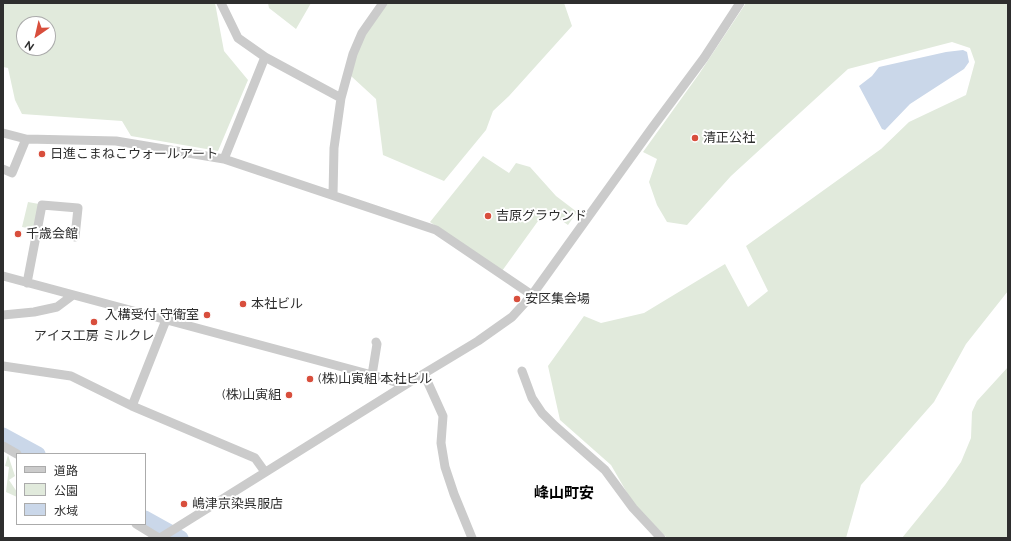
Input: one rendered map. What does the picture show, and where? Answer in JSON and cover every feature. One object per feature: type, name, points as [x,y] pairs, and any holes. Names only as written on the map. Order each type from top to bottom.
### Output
[{"type":"street","points":[[221,3],[238,38],[265,57],[341,98]]},
{"type":"street","points":[[332,195],[334,148],[341,98],[353,54],[362,33],[383,3]]},
{"type":"street","points":[[138,525],[159,538],[478,341],[512,317],[532,295],[704,58],[740,3]]},
{"type":"street","points":[[224,158],[265,57]]},
{"type":"street","points":[[3,133],[26,139],[116,141],[224,158],[436,230],[532,295]]},
{"type":"street","points":[[3,169],[12,173],[26,139]]},
{"type":"street","points":[[27,283],[42,205],[78,208],[75,237]]},
{"type":"street","points":[[3,276],[405,385]]},
{"type":"street","points":[[3,316],[57,307],[73,296]]},
{"type":"street","points":[[132,406],[166,320]]},
{"type":"street","points":[[372,375],[377,344],[376,342]]},
{"type":"street","points":[[3,366],[71,376],[132,406],[255,458],[264,472]]},
{"type":"street","points":[[522,371],[532,398],[542,413],[605,470],[632,508],[661,538]]},
{"type":"street","points":[[424,374],[443,416],[441,443],[445,467],[472,538]]},
{"type":"street","points":[[3,449],[16,454]]},
{"type":"green space","points":[[3,3],[215,3],[224,51],[248,80],[218,151],[131,136],[122,121],[22,114],[15,100],[8,68],[3,67]]},
{"type":"green space","points":[[268,3],[311,3],[296,29],[269,8]]},
{"type":"green space","points":[[387,3],[564,3],[572,26],[509,96],[493,111],[486,130],[444,181],[383,155],[376,99],[351,76],[355,55],[364,35]]},
{"type":"green space","points":[[746,3],[1008,3],[1008,291],[966,344],[934,402],[861,485],[846,538],[667,538],[633,503],[611,465],[560,420],[548,366],[584,316],[601,323],[644,313],[725,264],[748,307],[768,291],[746,246],[881,149],[909,122],[966,95],[975,62],[970,48],[952,42],[848,69],[731,176],[687,225],[667,222],[657,205],[649,182],[657,159],[643,152],[699,74]]},
{"type":"green space","name":"吉原グラウンド","points":[[483,156],[509,173],[516,163],[530,167],[556,196],[577,212],[568,225],[546,210],[502,271],[430,222]]},
{"type":"green space","points":[[28,202],[39,204],[33,229],[22,227]]},
{"type":"green space","points":[[1008,367],[1008,538],[902,538],[945,485],[961,462],[971,438],[972,412],[977,401]]},
{"type":"green space","points":[[8,455],[15,476],[9,480],[16,490],[16,497],[6,492],[9,467],[5,466]]},
{"type":"water","points":[[963,50],[967,52],[969,62],[964,69],[910,104],[885,130],[882,129],[859,86],[872,76],[879,67],[946,52]]},
{"type":"waterway","points":[[3,435],[36,453]]},
{"type":"waterway","points":[[146,519],[181,538]]},
{"type":"place","name":"清正公社","points":[[695,138]]},
{"type":"place","name":"日進こまねこウォールアート","points":[[42,154]]},
{"type":"place","name":"吉原グラウンド","points":[[488,216]]},
{"type":"place","name":"千歳会館","points":[[18,234]]},
{"type":"place","name":"安区集会場","points":[[517,299]]},
{"type":"place","name":"本社ビル","points":[[243,304]]},
{"type":"place","name":"入構受付 守衛室","points":[[207,315]]},
{"type":"place","name":"アイス工房 ミルクレ","points":[[94,322]]},
{"type":"place","name":"(株)山寅組 本社ビル","points":[[310,379]]},
{"type":"place","name":"(株)山寅組","points":[[289,395]]},
{"type":"place","name":"嶋津京染呉服店","points":[[184,504]]},
{"type":"district","name":"峰山町安","points":[[564,493]]}]
